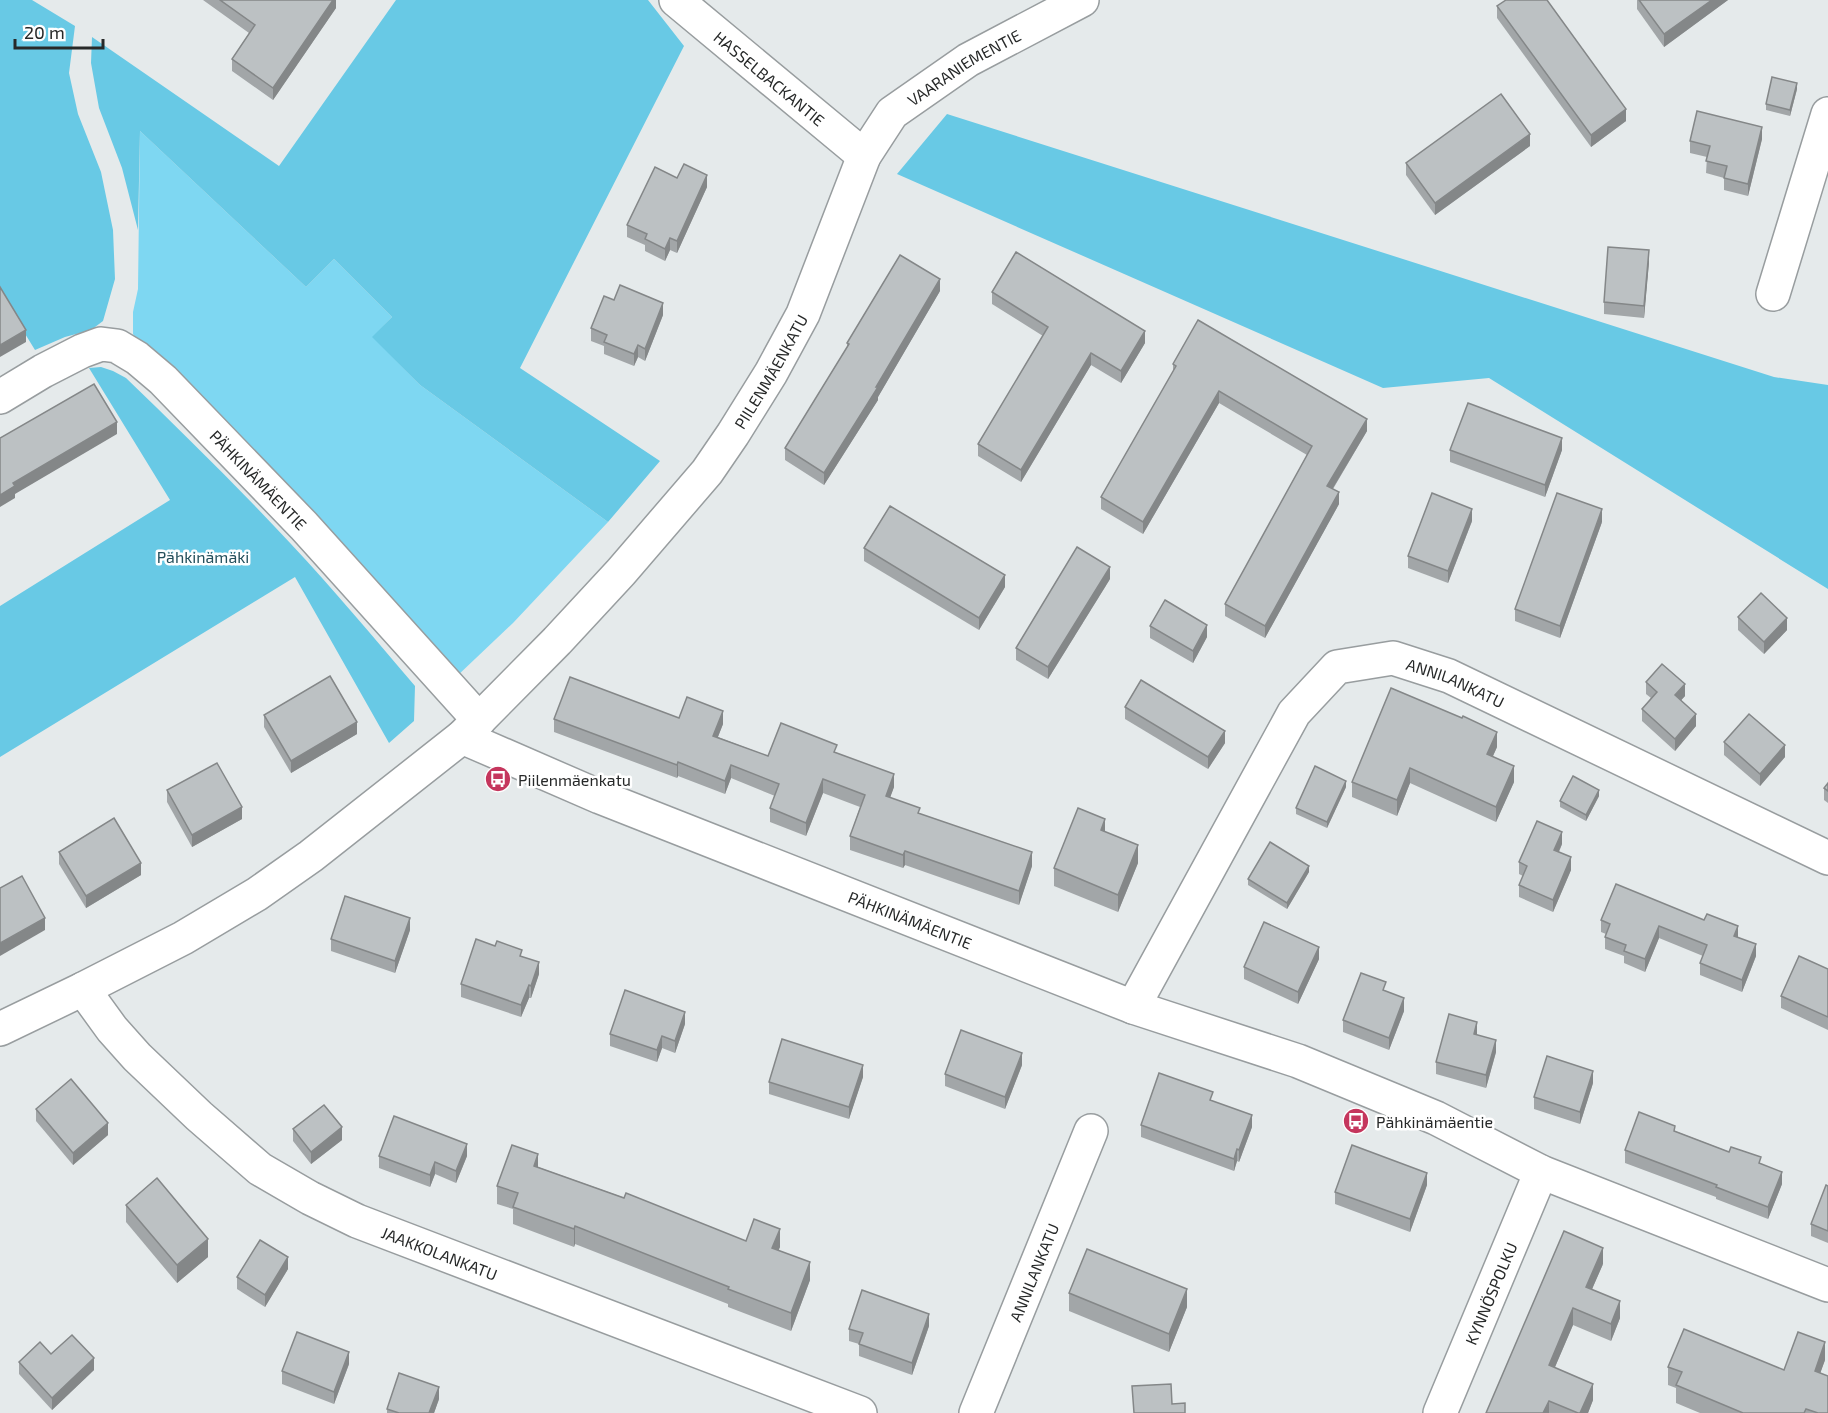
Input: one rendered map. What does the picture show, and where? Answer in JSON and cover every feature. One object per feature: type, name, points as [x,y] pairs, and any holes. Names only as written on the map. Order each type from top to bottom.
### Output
[{"type":"street","name":"HASSELBACKANTIE","points":[[676,0],[864,156]]},
{"type":"street","name":"VAARANIEMENTIE","points":[[864,156],[892,113],[926,88],[968,60],[1083,0]]},
{"type":"street","points":[[1773,294],[1828,114]]},
{"type":"street","name":"PIILENMÄENKATU","points":[[0,1029],[183,938],[257,894],[320,849],[470,728],[557,641],[621,572],[707,472],[733,434],[771,373],[803,314],[864,156]]},
{"type":"street","name":"PÄHKINÄMÄENTIE","points":[[0,397],[82,351],[101,344],[117,346],[137,358],[163,380],[304,526],[470,728],[611,801],[1133,1007],[1309,1065],[1436,1118],[1541,1172],[1828,1286]]},
{"type":"street","name":"ANNILANKATU","points":[[1133,1007],[1294,713],[1337,668],[1393,658],[1449,676],[1828,858]]},
{"type":"street","name":"JAAKKOLANKATU","points":[[83,989],[112,1029],[137,1057],[199,1116],[260,1169],[310,1198],[357,1221],[860,1413]]},
{"type":"street","name":"ANNILANKATU","points":[[976,1413],[1091,1131]]},
{"type":"street","name":"KYNNÖSPOLKU","points":[[1440,1413],[1541,1172]]},
{"type":"shaded area","points":[[140,131],[306,287],[334,259],[392,317],[373,337],[420,385],[608,522],[513,623],[456,677],[143,349],[133,334],[133,312],[138,289]]},
{"type":"green space","points":[[0,0],[32,0],[75,26],[69,73],[78,114],[101,172],[113,230],[115,279],[103,321],[91,330],[65,337],[35,350],[0,293]]},
{"type":"green space","points":[[396,0],[648,0],[684,46],[520,368],[660,461],[608,522],[420,385],[372,337],[392,317],[334,259],[306,287],[140,131],[138,230],[122,168],[99,108],[91,63],[92,37],[279,166]]},
{"type":"green space","points":[[947,114],[1774,377],[1828,385],[1828,589],[1489,378],[1383,388],[897,174]]},
{"type":"green space","name":"Pähkinämäki","points":[[101,367],[126,378],[189,439],[323,579],[415,686],[414,721],[389,743],[295,577],[0,757],[0,606],[170,500],[89,368]]},
{"type":"building","points":[[220,0],[333,0],[273,88],[232,59],[255,25]]},
{"type":"building","points":[[1506,0],[1547,0],[1626,109],[1591,135],[1497,6]]},
{"type":"building","points":[[1639,0],[1712,0],[1664,34]]},
{"type":"building","points":[[1772,77],[1797,83],[1790,110],[1766,104]]},
{"type":"building","points":[[1501,94],[1530,134],[1435,203],[1406,163]]},
{"type":"building","points":[[1697,111],[1762,127],[1748,184],[1724,178],[1727,166],[1706,161],[1710,146],[1690,141]]},
{"type":"building","points":[[684,164],[707,175],[677,241],[670,238],[665,249],[645,239],[647,234],[627,225],[655,167],[677,178]]},
{"type":"building","points":[[1608,247],[1649,250],[1644,306],[1604,302]]},
{"type":"building","points":[[1016,252],[1145,331],[1121,371],[1091,353],[1021,470],[978,444],[1048,327],[992,292]]},
{"type":"building","points":[[900,255],[940,279],[876,387],[878,387],[824,473],[785,448]]},
{"type":"building","points":[[620,285],[663,303],[645,349],[638,345],[634,354],[604,342],[607,335],[591,328],[604,296],[614,300]]},
{"type":"building","points":[[0,287],[26,330],[0,345]]},
{"type":"building","points":[[1198,320],[1367,419],[1327,486],[1339,492],[1265,626],[1225,604],[1312,446],[1219,391],[1143,522],[1101,497],[1176,366],[1173,364]]},
{"type":"building","points":[[94,384],[117,422],[13,483],[15,486],[0,495],[0,438]]},
{"type":"building","points":[[1468,403],[1562,438],[1545,485],[1450,450]]},
{"type":"building","points":[[1432,493],[1472,509],[1448,571],[1408,556]]},
{"type":"building","points":[[1557,493],[1602,509],[1560,626],[1515,609]]},
{"type":"building","points":[[890,506],[1005,575],[979,618],[864,548]]},
{"type":"building","points":[[1077,547],[1110,567],[1048,667],[1016,648]]},
{"type":"building","points":[[1761,593],[1787,618],[1764,642],[1738,617]]},
{"type":"building","points":[[1165,600],[1207,625],[1193,651],[1150,626]]},
{"type":"building","points":[[1662,664],[1685,684],[1675,695],[1696,714],[1675,739],[1642,709],[1657,692],[1646,682]]},
{"type":"building","points":[[330,676],[357,722],[291,761],[264,715]]},
{"type":"building","points":[[570,677],[679,718],[687,697],[723,711],[713,736],[768,756],[781,723],[837,745],[834,752],[894,774],[886,796],[920,808],[918,813],[1032,852],[1019,891],[905,851],[903,855],[850,836],[865,795],[823,779],[806,823],[770,808],[779,784],[731,765],[725,781],[678,762],[677,765],[554,719]]},
{"type":"building","points":[[1141,680],[1225,731],[1208,757],[1125,707]]},
{"type":"building","points":[[1391,688],[1497,732],[1487,754],[1514,766],[1496,807],[1410,768],[1397,800],[1352,782]]},
{"type":"building","points":[[1749,714],[1785,745],[1760,774],[1724,742]]},
{"type":"building","points":[[217,763],[242,807],[192,835],[167,790]]},
{"type":"building","points":[[1315,766],[1346,781],[1327,822],[1296,808]]},
{"type":"building","points":[[1573,776],[1599,790],[1586,815],[1560,801]]},
{"type":"building","points":[[1078,808],[1105,819],[1101,830],[1138,845],[1118,895],[1054,868]]},
{"type":"building","points":[[114,818],[141,863],[86,896],[59,852]]},
{"type":"building","points":[[1537,821],[1562,832],[1554,850],[1571,857],[1553,900],[1519,885],[1527,866],[1519,862]]},
{"type":"building","points":[[1270,842],[1309,866],[1287,903],[1248,879]]},
{"type":"building","points":[[22,876],[45,918],[0,943],[0,888]]},
{"type":"building","points":[[1616,884],[1704,920],[1707,914],[1738,926],[1734,936],[1756,944],[1742,980],[1700,963],[1707,945],[1659,926],[1645,959],[1624,951],[1626,945],[1605,937],[1610,924],[1601,920]]},
{"type":"building","points":[[345,896],[410,918],[395,961],[331,939]]},
{"type":"building","points":[[1264,922],[1319,947],[1298,992],[1244,967]]},
{"type":"building","points":[[476,939],[495,946],[497,941],[522,950],[520,956],[539,962],[531,986],[529,985],[521,1005],[461,984]]},
{"type":"building","points":[[1799,956],[1828,969],[1828,1017],[1781,996]]},
{"type":"building","points":[[1361,973],[1386,982],[1383,990],[1404,998],[1389,1038],[1343,1020]]},
{"type":"building","points":[[625,990],[685,1012],[675,1041],[662,1036],[657,1050],[610,1034]]},
{"type":"building","points":[[1449,1014],[1477,1022],[1474,1034],[1496,1040],[1486,1075],[1436,1062]]},
{"type":"building","points":[[961,1030],[1022,1053],[1005,1097],[945,1074]]},
{"type":"building","points":[[782,1039],[863,1065],[849,1107],[769,1082]]},
{"type":"building","points":[[1547,1056],[1593,1071],[1580,1112],[1534,1097]]},
{"type":"building","points":[[1159,1073],[1213,1092],[1210,1100],[1252,1115],[1234,1159],[1141,1125]]},
{"type":"building","points":[[71,1079],[108,1123],[73,1153],[36,1109]]},
{"type":"building","points":[[324,1105],[342,1127],[311,1152],[293,1129]]},
{"type":"building","points":[[1639,1112],[1675,1126],[1674,1131],[1729,1152],[1731,1147],[1761,1157],[1759,1163],[1782,1172],[1768,1207],[1625,1150]]},
{"type":"building","points":[[394,1116],[467,1144],[456,1171],[435,1162],[430,1175],[379,1156]]},
{"type":"building","points":[[512,1145],[538,1154],[534,1166],[624,1198],[626,1193],[746,1241],[754,1219],[780,1229],[772,1248],[810,1262],[791,1313],[575,1226],[574,1229],[513,1207],[518,1193],[497,1186]]},
{"type":"building","points":[[1352,1145],[1427,1173],[1410,1219],[1335,1192]]},
{"type":"building","points":[[157,1178],[208,1239],[177,1265],[126,1205]]},
{"type":"building","points":[[1826,1185],[1828,1186],[1828,1231],[1811,1224]]},
{"type":"building","points":[[1564,1231],[1603,1248],[1586,1287],[1620,1301],[1611,1324],[1573,1308],[1549,1365],[1593,1384],[1580,1413],[1549,1401],[1543,1413],[1486,1413]]},
{"type":"building","points":[[260,1240],[288,1257],[265,1295],[237,1277]]},
{"type":"building","points":[[1087,1249],[1187,1289],[1169,1334],[1069,1293]]},
{"type":"building","points":[[862,1290],[929,1314],[912,1363],[859,1344],[863,1333],[849,1329]]},
{"type":"building","points":[[1684,1329],[1784,1370],[1798,1332],[1825,1342],[1815,1371],[1828,1376],[1828,1413],[1806,1409],[1804,1413],[1743,1413],[1676,1385],[1682,1372],[1668,1367]]},
{"type":"building","points":[[297,1332],[349,1352],[334,1392],[282,1371]]},
{"type":"building","points":[[72,1335],[94,1358],[52,1398],[19,1362],[40,1342],[51,1354]]},
{"type":"building","points":[[399,1373],[439,1387],[429,1413],[399,1413],[387,1409]]},
{"type":"building","points":[[1171,1384],[1172,1404],[1185,1403],[1185,1413],[1134,1413],[1132,1386]]},
{"type":"place","name":"Piilenmäenkatu","points":[[498,779]]},
{"type":"place","name":"Pähkinämäentie","points":[[1356,1121]]}]
